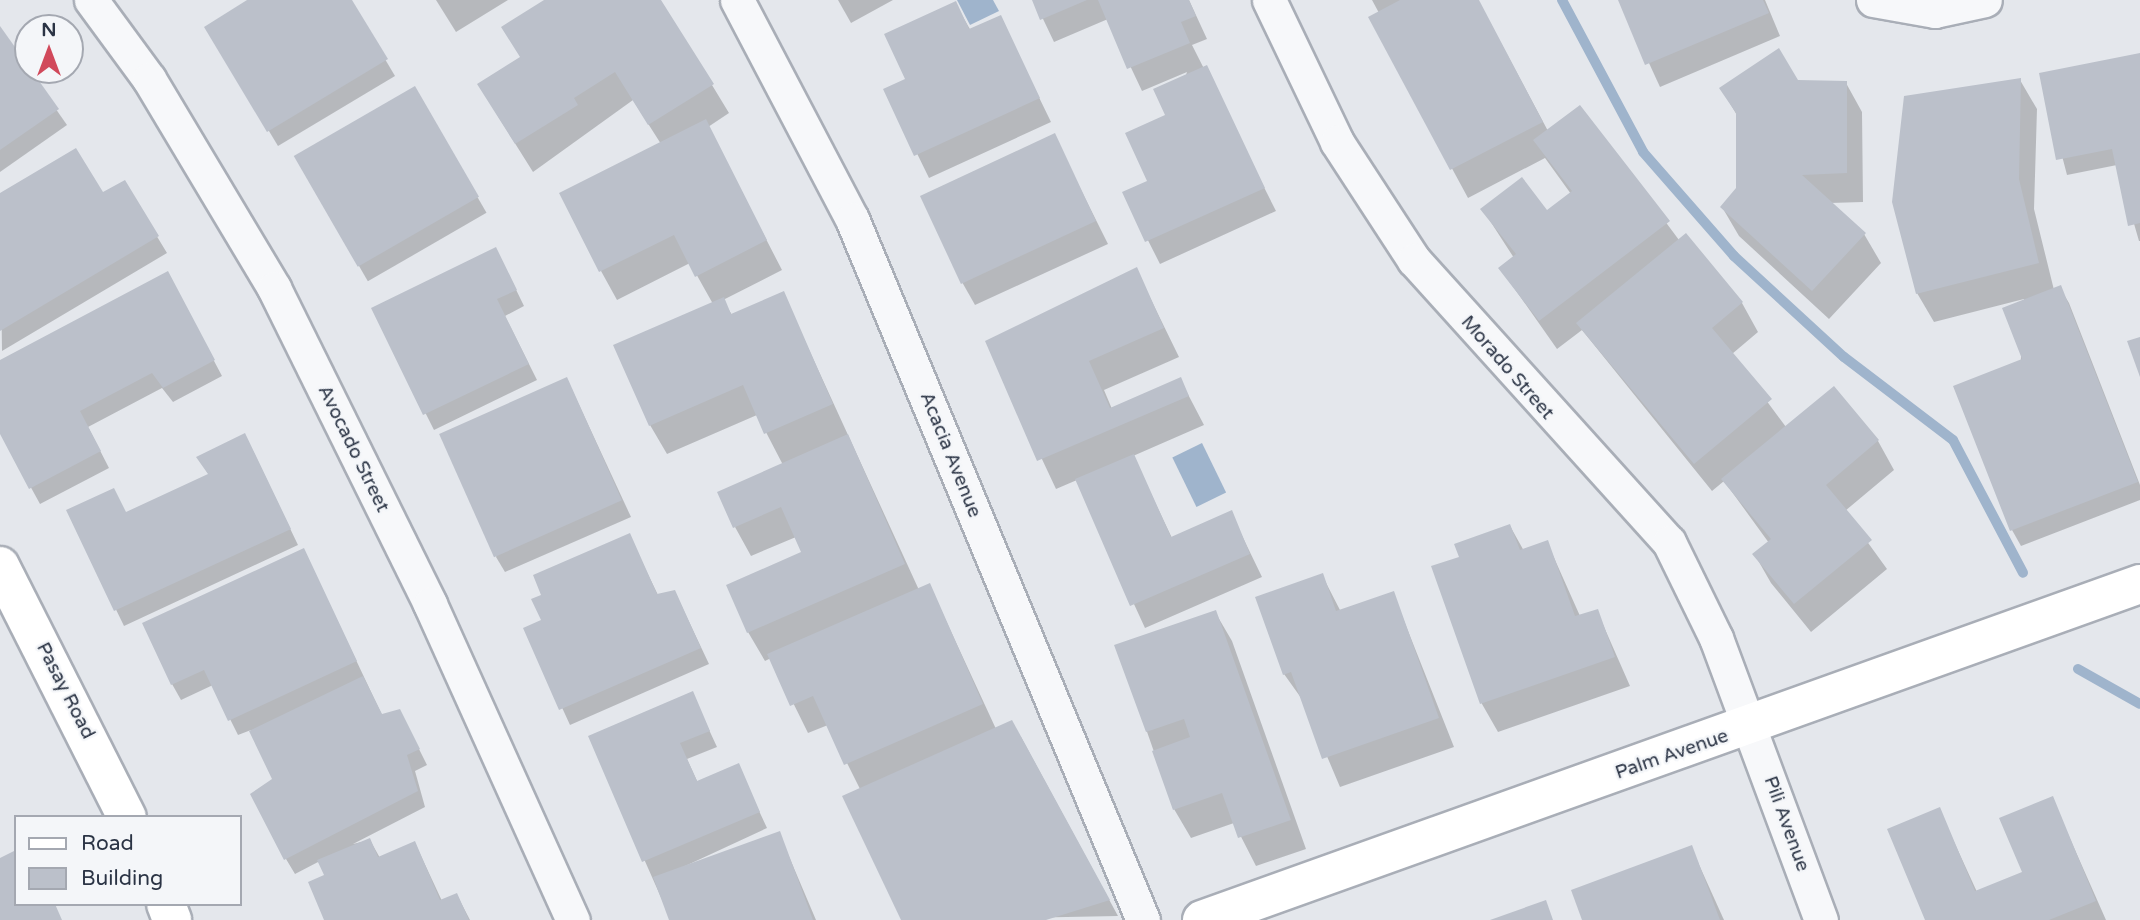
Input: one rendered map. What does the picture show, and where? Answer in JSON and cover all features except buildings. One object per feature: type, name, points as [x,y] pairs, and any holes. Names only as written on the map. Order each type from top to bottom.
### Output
[{"type":"street","name":"Avocado Street","points":[[91,0],[149,79],[274,288],[430,604],[573,920]]},
{"type":"street","name":"Acacia Avenue","points":[[737,0],[852,219],[1143,920]]},
{"type":"street","name":"Morado Street","points":[[1269,0],[1337,142],[1414,260],[1669,542],[1716,638],[1750,728]]},
{"type":"street","points":[[1873,0],[1935,11],[1985,0]]},
{"type":"street","name":"Pasay Road","points":[[0,566],[126,815]]},
{"type":"street","name":"Palm Avenue","points":[[1202,920],[1750,728],[2140,584]]},
{"type":"street","name":"Pili Avenue","points":[[1750,728],[1821,920]]},
{"type":"water","points":[[957,0],[993,0],[999,11],[970,25]]},
{"type":"water","points":[[1202,443],[1226,492],[1196,507],[1172,457]]},
{"type":"waterway","points":[[1562,0],[1643,152],[1734,256],[1844,357],[1953,440],[2023,573]]},
{"type":"waterway","points":[[2078,669],[2140,704]]}]
